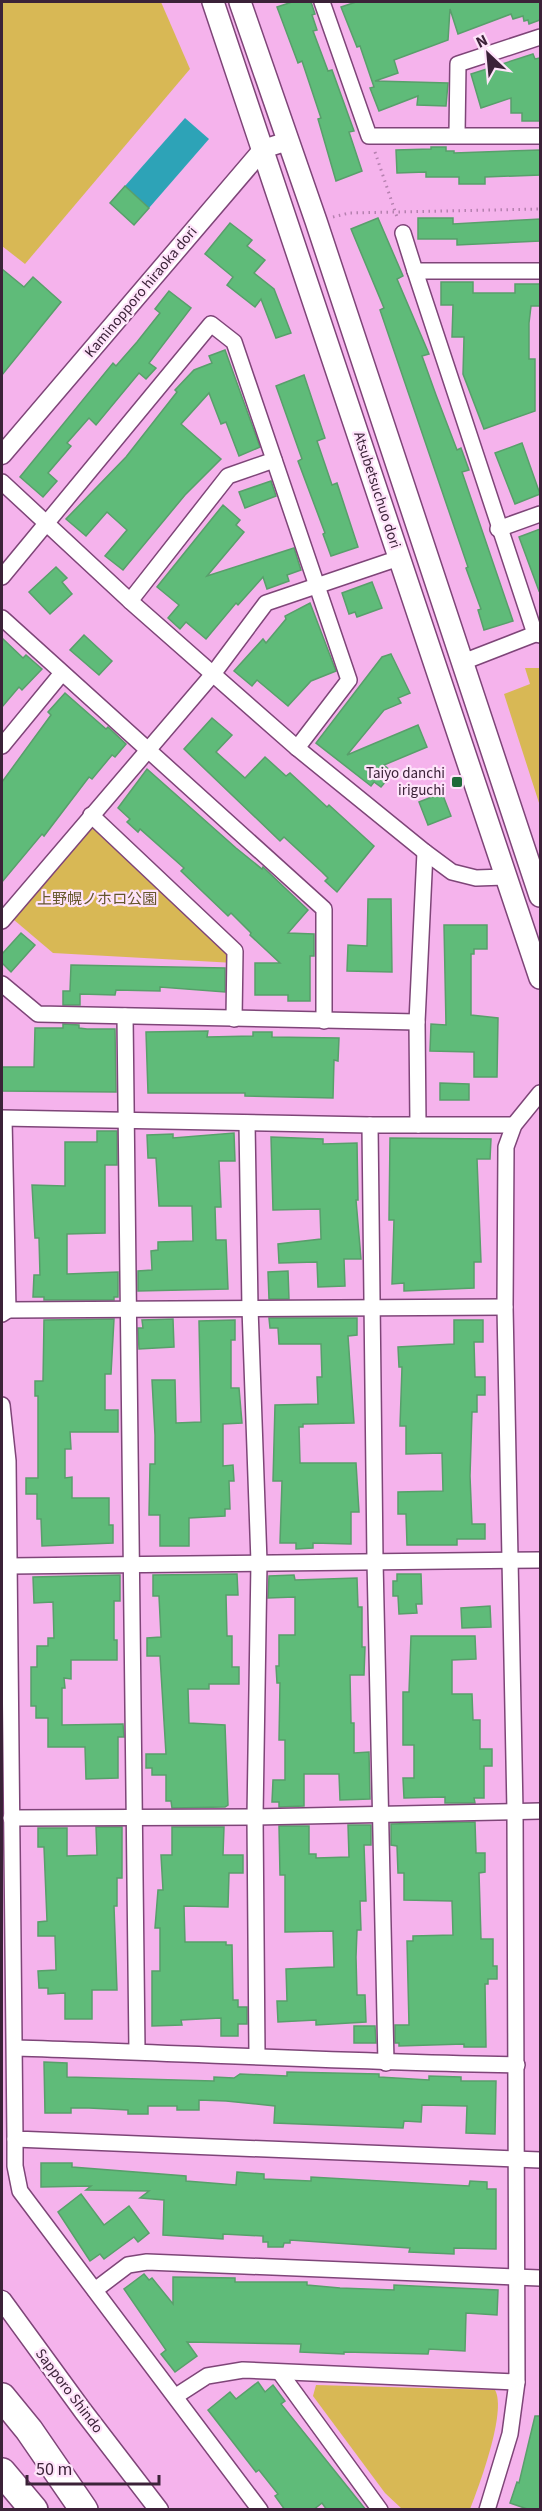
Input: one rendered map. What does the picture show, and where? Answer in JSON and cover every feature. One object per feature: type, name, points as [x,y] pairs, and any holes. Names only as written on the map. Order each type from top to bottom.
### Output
[{"type":"highway","points":[[2,2397],[29,2430],[84,2510]]},
{"type":"highway","points":[[2,2426],[72,2510]]},
{"type":"highway","points":[[2,2472],[34,2510]]},
{"type":"main road","name":"Atsubetsuchuo dori","points":[[213,2],[540,978]]},
{"type":"main road","name":"Atsubetsuchuo dori","points":[[240,2],[316,220],[540,896]]},
{"type":"street","points":[[322,2],[369,136],[540,135]]},
{"type":"street","points":[[457,134],[458,64],[540,37]]},
{"type":"street","points":[[263,149],[288,141]]},
{"type":"street","name":"Kaminopporo hiraoka dori","points":[[2,455],[263,149]]},
{"type":"street","points":[[402,233],[498,529],[538,634],[463,662]]},
{"type":"street","points":[[415,271],[540,272]]},
{"type":"street","points":[[2,577],[211,324],[234,342],[349,680],[297,748]]},
{"type":"street","points":[[130,601],[228,476],[274,460]]},
{"type":"street","points":[[2,482],[130,601],[297,748],[425,852],[452,872],[476,878],[505,877]]},
{"type":"street","points":[[498,529],[540,514]]},
{"type":"street","points":[[2,921],[213,674],[266,603],[399,558]]},
{"type":"street","points":[[2,618],[324,909],[324,1021]]},
{"type":"street","points":[[2,746],[62,673]]},
{"type":"street","points":[[91,815],[235,951],[234,1019]]},
{"type":"street","points":[[418,1125],[417,1022],[425,852]]},
{"type":"street","points":[[2,984],[38,1014],[417,1022]]},
{"type":"street","points":[[125,1016],[137,2051]]},
{"type":"street","points":[[487,2510],[510,2434],[517,2382],[515,1811],[512,1560],[505,1306],[506,1147],[514,1125],[540,1093]]},
{"type":"street","points":[[505,1306],[5,1312],[3,1118],[370,1125],[514,1125]]},
{"type":"street","points":[[247,1123],[250,1308],[259,1562],[255,1816],[257,2055]]},
{"type":"street","points":[[370,1125],[375,1561],[386,2063]]},
{"type":"street","points":[[2,1405],[8,1461],[15,2166],[20,2192],[260,2510]]},
{"type":"street","points":[[9,1566],[540,1560]]},
{"type":"street","points":[[11,1818],[540,1811]]},
{"type":"street","points":[[15,2048],[257,2055],[386,2063],[517,2065]]},
{"type":"street","points":[[15,2139],[540,2160]]},
{"type":"street","points":[[95,2290],[128,2265],[147,2262],[540,2278]]},
{"type":"street","name":"Sapporo Shindo","points":[[2,2300],[82,2411],[159,2510]]},
{"type":"street","points":[[176,2396],[207,2376],[243,2370],[281,2374],[517,2382]]},
{"type":"street","points":[[281,2374],[380,2510]]},
{"type":"path","points":[[369,136],[402,233]]},
{"type":"path","points":[[316,220],[349,213],[540,209]]},
{"type":"green space","points":[[2,2],[161,2],[190,69],[25,264],[2,246]]},
{"type":"green space","points":[[525,668],[540,668],[540,806],[504,694],[530,684]]},
{"type":"green space","name":"上野幌ノホロ公園","points":[[91,815],[235,951],[235,963],[53,953],[7,914]]},
{"type":"green space","points":[[316,2385],[495,2390],[498,2400],[495,2431],[470,2509],[402,2509],[385,2493],[313,2396]]},
{"type":"shaded area","points":[[185,118],[209,139],[149,208],[125,186]]},
{"type":"building","points":[[292,2],[311,2],[317,30],[313,31],[328,71],[332,70],[354,131],[349,132],[362,171],[336,181],[318,119],[321,118],[302,61],[298,63],[277,7]]},
{"type":"building","points":[[356,2],[540,2],[540,20],[529,24],[528,20],[524,21],[523,16],[513,19],[511,14],[458,34],[450,9],[448,40],[394,60],[398,73],[375,81],[448,83],[446,106],[417,105],[418,96],[379,111],[370,88],[374,87],[360,46],[357,47],[341,7]]},
{"type":"building","points":[[533,54],[535,59],[540,58],[540,121],[522,121],[522,113],[511,113],[511,98],[481,108],[471,74]]},
{"type":"building","points":[[431,147],[446,147],[446,151],[454,151],[454,153],[540,150],[540,175],[485,177],[485,184],[459,184],[459,177],[426,177],[426,172],[397,173],[396,150],[431,149]]},
{"type":"building","points":[[125,186],[149,208],[134,225],[110,203]]},
{"type":"building","points":[[378,218],[403,276],[397,279],[429,354],[422,356],[436,395],[457,450],[461,448],[469,470],[462,472],[513,621],[484,630],[478,610],[481,609],[466,568],[468,567],[380,310],[384,308],[351,229]]},
{"type":"building","points":[[418,218],[453,218],[453,224],[540,219],[540,241],[457,245],[457,239],[418,239]]},
{"type":"building","points":[[230,223],[252,240],[247,246],[265,260],[254,273],[274,289],[291,333],[276,338],[261,299],[255,307],[227,285],[233,277],[205,254]]},
{"type":"building","points":[[2,269],[24,287],[33,277],[61,302],[2,375]]},
{"type":"building","points":[[441,282],[473,282],[473,293],[515,293],[515,284],[540,284],[540,306],[531,306],[529,323],[529,359],[535,359],[535,411],[484,429],[463,374],[464,337],[452,337],[453,305],[441,305]]},
{"type":"building","points":[[169,291],[191,308],[149,363],[156,368],[146,379],[139,373],[96,425],[89,418],[67,443],[71,446],[48,473],[57,481],[43,497],[20,477],[113,363],[116,366],[137,342],[160,313],[155,309]]},
{"type":"building","points":[[225,350],[260,447],[239,456],[226,422],[221,424],[209,393],[181,424],[221,459],[185,495],[123,570],[105,556],[127,530],[107,512],[86,536],[66,519],[126,457],[177,392],[175,390],[194,370],[212,363],[209,356]]},
{"type":"building","points":[[304,375],[325,438],[317,441],[332,485],[337,483],[358,547],[331,556],[323,534],[325,533],[298,461],[302,459],[276,386]]},
{"type":"building","points":[[522,443],[540,494],[515,504],[495,453]]},
{"type":"building","points":[[271,481],[276,496],[245,508],[239,492]]},
{"type":"building","points":[[223,505],[240,520],[236,525],[244,532],[207,576],[294,548],[301,570],[287,575],[289,581],[267,589],[263,577],[238,605],[236,603],[206,639],[186,622],[180,629],[168,618],[179,605],[157,587]]},
{"type":"building","points":[[540,529],[540,590],[539,591],[519,537]]},
{"type":"building","points":[[56,567],[67,578],[62,582],[72,594],[50,614],[29,592]]},
{"type":"building","points":[[372,582],[382,608],[357,617],[355,612],[349,614],[342,593]]},
{"type":"building","points":[[310,603],[336,671],[311,681],[288,706],[257,680],[252,686],[234,671],[263,639],[266,643],[286,619],[285,616]]},
{"type":"building","points":[[84,635],[112,661],[99,675],[70,650]]},
{"type":"building","points":[[2,638],[23,658],[26,655],[42,669],[22,690],[19,687],[2,707]]},
{"type":"building","points":[[391,654],[410,693],[398,698],[401,703],[384,710],[347,755],[418,725],[427,747],[384,765],[393,773],[381,787],[374,782],[371,786],[316,743],[382,657]]},
{"type":"building","points":[[65,693],[126,744],[115,757],[112,755],[92,779],[89,777],[44,836],[42,834],[2,882],[2,782],[51,715],[48,712]]},
{"type":"building","points":[[212,718],[232,735],[216,752],[245,778],[265,757],[286,776],[290,773],[374,846],[337,892],[325,881],[328,878],[322,872],[284,837],[280,841],[184,749]]},
{"type":"building","points":[[147,769],[236,848],[262,869],[263,867],[308,910],[288,933],[314,934],[314,956],[310,956],[310,1001],[288,1001],[288,995],[255,995],[255,963],[280,963],[250,935],[251,933],[231,913],[228,916],[181,871],[184,868],[140,829],[138,832],[127,822],[130,819],[118,808]]},
{"type":"building","points":[[442,793],[451,816],[428,825],[419,802]]},
{"type":"building","points":[[368,899],[391,899],[392,972],[347,971],[348,945],[367,946]]},
{"type":"building","points":[[444,925],[487,925],[487,949],[474,949],[474,954],[471,954],[471,1015],[498,1018],[497,1077],[474,1077],[474,1052],[430,1051],[431,1024],[446,1025]]},
{"type":"building","points":[[21,933],[35,945],[11,972],[2,963],[2,954]]},
{"type":"building","points":[[71,965],[225,968],[225,992],[160,987],[160,991],[116,990],[115,995],[80,994],[80,1005],[63,1005],[63,991],[70,991]]},
{"type":"building","points":[[63,1024],[79,1025],[79,1028],[87,1029],[115,1029],[116,1092],[2,1091],[2,1067],[34,1067],[35,1028],[63,1028]]},
{"type":"building","points":[[208,1031],[207,1037],[253,1036],[253,1032],[272,1032],[272,1037],[339,1038],[338,1061],[334,1060],[333,1098],[245,1096],[245,1093],[148,1093],[146,1032]]},
{"type":"building","points":[[440,1083],[469,1084],[469,1100],[440,1100]]},
{"type":"building","points":[[97,1131],[117,1131],[117,1165],[105,1165],[105,1233],[67,1234],[67,1274],[118,1272],[118,1297],[114,1297],[114,1300],[44,1300],[44,1297],[33,1297],[34,1275],[40,1275],[39,1238],[35,1238],[32,1185],[65,1186],[65,1142],[97,1142]]},
{"type":"building","points":[[234,1133],[235,1161],[219,1161],[221,1207],[215,1207],[216,1240],[226,1240],[228,1289],[138,1291],[138,1271],[152,1270],[151,1251],[158,1250],[158,1242],[193,1241],[192,1206],[159,1206],[156,1158],[148,1158],[147,1135],[173,1134],[173,1138]]},
{"type":"building","points":[[271,1137],[323,1139],[323,1144],[357,1143],[358,1200],[356,1200],[361,1259],[344,1259],[345,1286],[318,1287],[317,1262],[279,1263],[278,1244],[321,1239],[320,1209],[273,1210]]},
{"type":"building","points":[[390,1138],[491,1139],[490,1159],[477,1159],[481,1262],[474,1262],[474,1288],[404,1291],[404,1283],[392,1284],[394,1220],[389,1220]]},
{"type":"building","points":[[288,1271],[289,1299],[269,1299],[268,1272]]},
{"type":"building","points":[[269,1318],[357,1318],[357,1335],[348,1336],[354,1423],[303,1424],[303,1427],[299,1427],[300,1463],[356,1463],[359,1512],[351,1512],[351,1544],[313,1543],[313,1548],[296,1549],[296,1543],[280,1543],[282,1481],[273,1481],[275,1405],[318,1404],[317,1377],[322,1377],[321,1344],[279,1344],[278,1328],[270,1328]]},
{"type":"building","points":[[114,1319],[111,1374],[105,1374],[105,1410],[118,1410],[118,1432],[70,1432],[71,1449],[65,1449],[65,1478],[72,1477],[72,1498],[109,1498],[109,1525],[113,1525],[113,1543],[42,1546],[41,1519],[37,1519],[37,1494],[26,1494],[26,1478],[38,1478],[38,1396],[35,1396],[35,1381],[43,1381],[44,1320]]},
{"type":"building","points":[[173,1319],[174,1347],[139,1349],[138,1328],[143,1328],[142,1320]]},
{"type":"building","points":[[235,1320],[235,1340],[231,1340],[231,1388],[239,1388],[242,1423],[223,1424],[223,1466],[233,1465],[234,1481],[229,1481],[230,1509],[225,1509],[225,1516],[189,1518],[189,1546],[160,1546],[160,1515],[149,1515],[150,1464],[155,1464],[152,1380],[175,1380],[176,1423],[201,1422],[199,1321]]},
{"type":"building","points":[[454,1320],[483,1320],[483,1342],[474,1342],[475,1377],[485,1377],[485,1395],[477,1395],[477,1412],[472,1412],[470,1476],[472,1524],[485,1524],[485,1539],[457,1539],[457,1545],[407,1545],[406,1514],[398,1514],[398,1492],[443,1491],[442,1453],[406,1454],[406,1426],[400,1426],[402,1367],[399,1367],[398,1347],[454,1344]]},
{"type":"building","points":[[237,1574],[238,1595],[226,1595],[227,1636],[232,1636],[232,1667],[239,1667],[239,1684],[209,1684],[209,1689],[188,1689],[189,1723],[225,1725],[228,1805],[225,1807],[172,1808],[171,1801],[166,1801],[166,1775],[152,1775],[152,1768],[146,1768],[146,1754],[166,1754],[160,1656],[147,1656],[147,1638],[161,1637],[159,1596],[153,1596],[153,1575]]},
{"type":"building","points":[[397,1574],[421,1574],[422,1604],[416,1604],[417,1613],[399,1614],[398,1596],[393,1596],[393,1581],[397,1581]]},
{"type":"building","points":[[120,1575],[120,1601],[114,1601],[114,1640],[117,1640],[117,1660],[71,1660],[71,1679],[64,1678],[65,1688],[62,1688],[62,1725],[123,1724],[124,1737],[118,1737],[118,1778],[86,1779],[85,1747],[48,1747],[48,1718],[36,1718],[36,1706],[31,1706],[31,1667],[37,1667],[37,1646],[48,1646],[48,1638],[54,1638],[53,1602],[34,1603],[33,1577]]},
{"type":"building","points":[[294,1575],[295,1580],[357,1578],[358,1607],[362,1607],[362,1647],[365,1647],[364,1675],[350,1675],[351,1723],[354,1723],[354,1753],[369,1752],[370,1799],[340,1800],[339,1774],[304,1774],[304,1806],[279,1807],[279,1802],[272,1802],[273,1780],[285,1780],[285,1740],[279,1740],[280,1683],[277,1683],[276,1666],[279,1666],[279,1635],[295,1635],[295,1597],[268,1598],[269,1576]]},
{"type":"building","points":[[490,1606],[491,1627],[462,1628],[461,1608]]},
{"type":"building","points":[[411,1636],[475,1636],[476,1659],[452,1660],[452,1694],[472,1694],[473,1720],[480,1720],[480,1749],[492,1749],[492,1766],[484,1766],[484,1798],[474,1798],[475,1803],[445,1803],[445,1797],[404,1798],[403,1778],[414,1778],[414,1745],[403,1745],[403,1692],[409,1692]]},
{"type":"building","points":[[475,1822],[476,1853],[485,1853],[485,1872],[479,1873],[481,1939],[493,1939],[493,1966],[497,1966],[497,1979],[488,1979],[488,1984],[485,1984],[486,2047],[464,2047],[464,2044],[399,2046],[399,2043],[395,2043],[395,2025],[409,2025],[407,1941],[413,1941],[413,1936],[453,1935],[452,1901],[404,1900],[404,1873],[398,1873],[397,1846],[391,1845],[391,1824]]},
{"type":"building","points":[[348,1825],[371,1825],[371,1845],[364,1845],[366,1901],[360,1901],[361,1930],[357,1930],[356,1957],[357,1995],[365,1995],[366,2022],[316,2025],[316,2020],[278,2022],[277,2001],[287,2001],[286,1969],[334,1967],[333,1931],[285,1932],[285,1875],[280,1875],[279,1826],[309,1826],[309,1854],[316,1854],[316,1858],[349,1857]]},
{"type":"building","points":[[96,1827],[122,1827],[122,1878],[117,1878],[117,1906],[114,1906],[117,1990],[92,1990],[92,2019],[65,2019],[65,1993],[48,1994],[48,1988],[39,1988],[38,1971],[56,1970],[55,1936],[38,1936],[38,1922],[47,1921],[44,1847],[38,1847],[38,1828],[67,1828],[67,1856],[97,1855]]},
{"type":"building","points":[[172,1827],[224,1827],[223,1855],[243,1855],[243,1873],[229,1873],[228,1907],[184,1906],[185,1942],[226,1942],[226,1945],[232,1945],[233,2000],[238,2000],[238,2007],[247,2007],[247,2024],[238,2024],[238,2036],[221,2036],[221,2018],[181,2020],[182,2025],[152,2026],[152,1971],[160,1971],[160,1928],[155,1928],[158,1890],[163,1890],[161,1855],[172,1855]]},
{"type":"building","points":[[354,2026],[375,2026],[376,2043],[354,2043]]},
{"type":"building","points":[[44,2062],[67,2063],[67,2077],[214,2081],[214,2077],[234,2078],[240,2074],[287,2076],[287,2072],[379,2074],[379,2077],[429,2080],[429,2076],[461,2077],[461,2081],[496,2081],[495,2134],[466,2133],[467,2106],[422,2105],[421,2122],[404,2121],[403,2128],[274,2123],[275,2106],[226,2101],[199,2100],[199,2110],[177,2110],[177,2106],[148,2106],[148,2114],[128,2114],[128,2110],[89,2108],[71,2108],[71,2113],[45,2113]]},
{"type":"building","points":[[41,2163],[72,2163],[72,2167],[186,2176],[186,2181],[236,2185],[237,2172],[264,2174],[264,2179],[311,2181],[311,2177],[469,2186],[470,2181],[487,2182],[487,2189],[496,2189],[496,2249],[454,2248],[454,2254],[409,2252],[410,2248],[290,2240],[290,2243],[284,2243],[283,2247],[268,2247],[268,2242],[263,2242],[263,2236],[223,2234],[223,2239],[163,2235],[164,2200],[140,2198],[149,2191],[86,2190],[91,2186],[41,2187]]},
{"type":"building","points":[[81,2194],[104,2225],[129,2206],[149,2233],[138,2242],[134,2237],[104,2259],[100,2254],[90,2261],[58,2212]]},
{"type":"building","points":[[144,2274],[149,2280],[152,2278],[173,2304],[173,2277],[235,2278],[235,2282],[307,2282],[307,2285],[340,2288],[394,2290],[394,2285],[498,2290],[497,2315],[466,2313],[465,2351],[429,2349],[428,2354],[344,2352],[344,2354],[300,2352],[301,2344],[187,2342],[197,2356],[175,2372],[161,2354],[166,2350],[124,2289]]},
{"type":"building","points":[[258,2382],[265,2392],[273,2385],[285,2401],[281,2404],[366,2510],[327,2510],[322,2503],[313,2510],[285,2510],[275,2496],[278,2494],[259,2470],[256,2472],[208,2410],[230,2392],[236,2399]]},
{"type":"building","points":[[535,2416],[540,2416],[540,2510],[530,2510],[510,2503],[517,2482],[519,2483]]},
{"type":"place","name":"Taiyo danchi iriguchi","points":[[457,782]]}]
